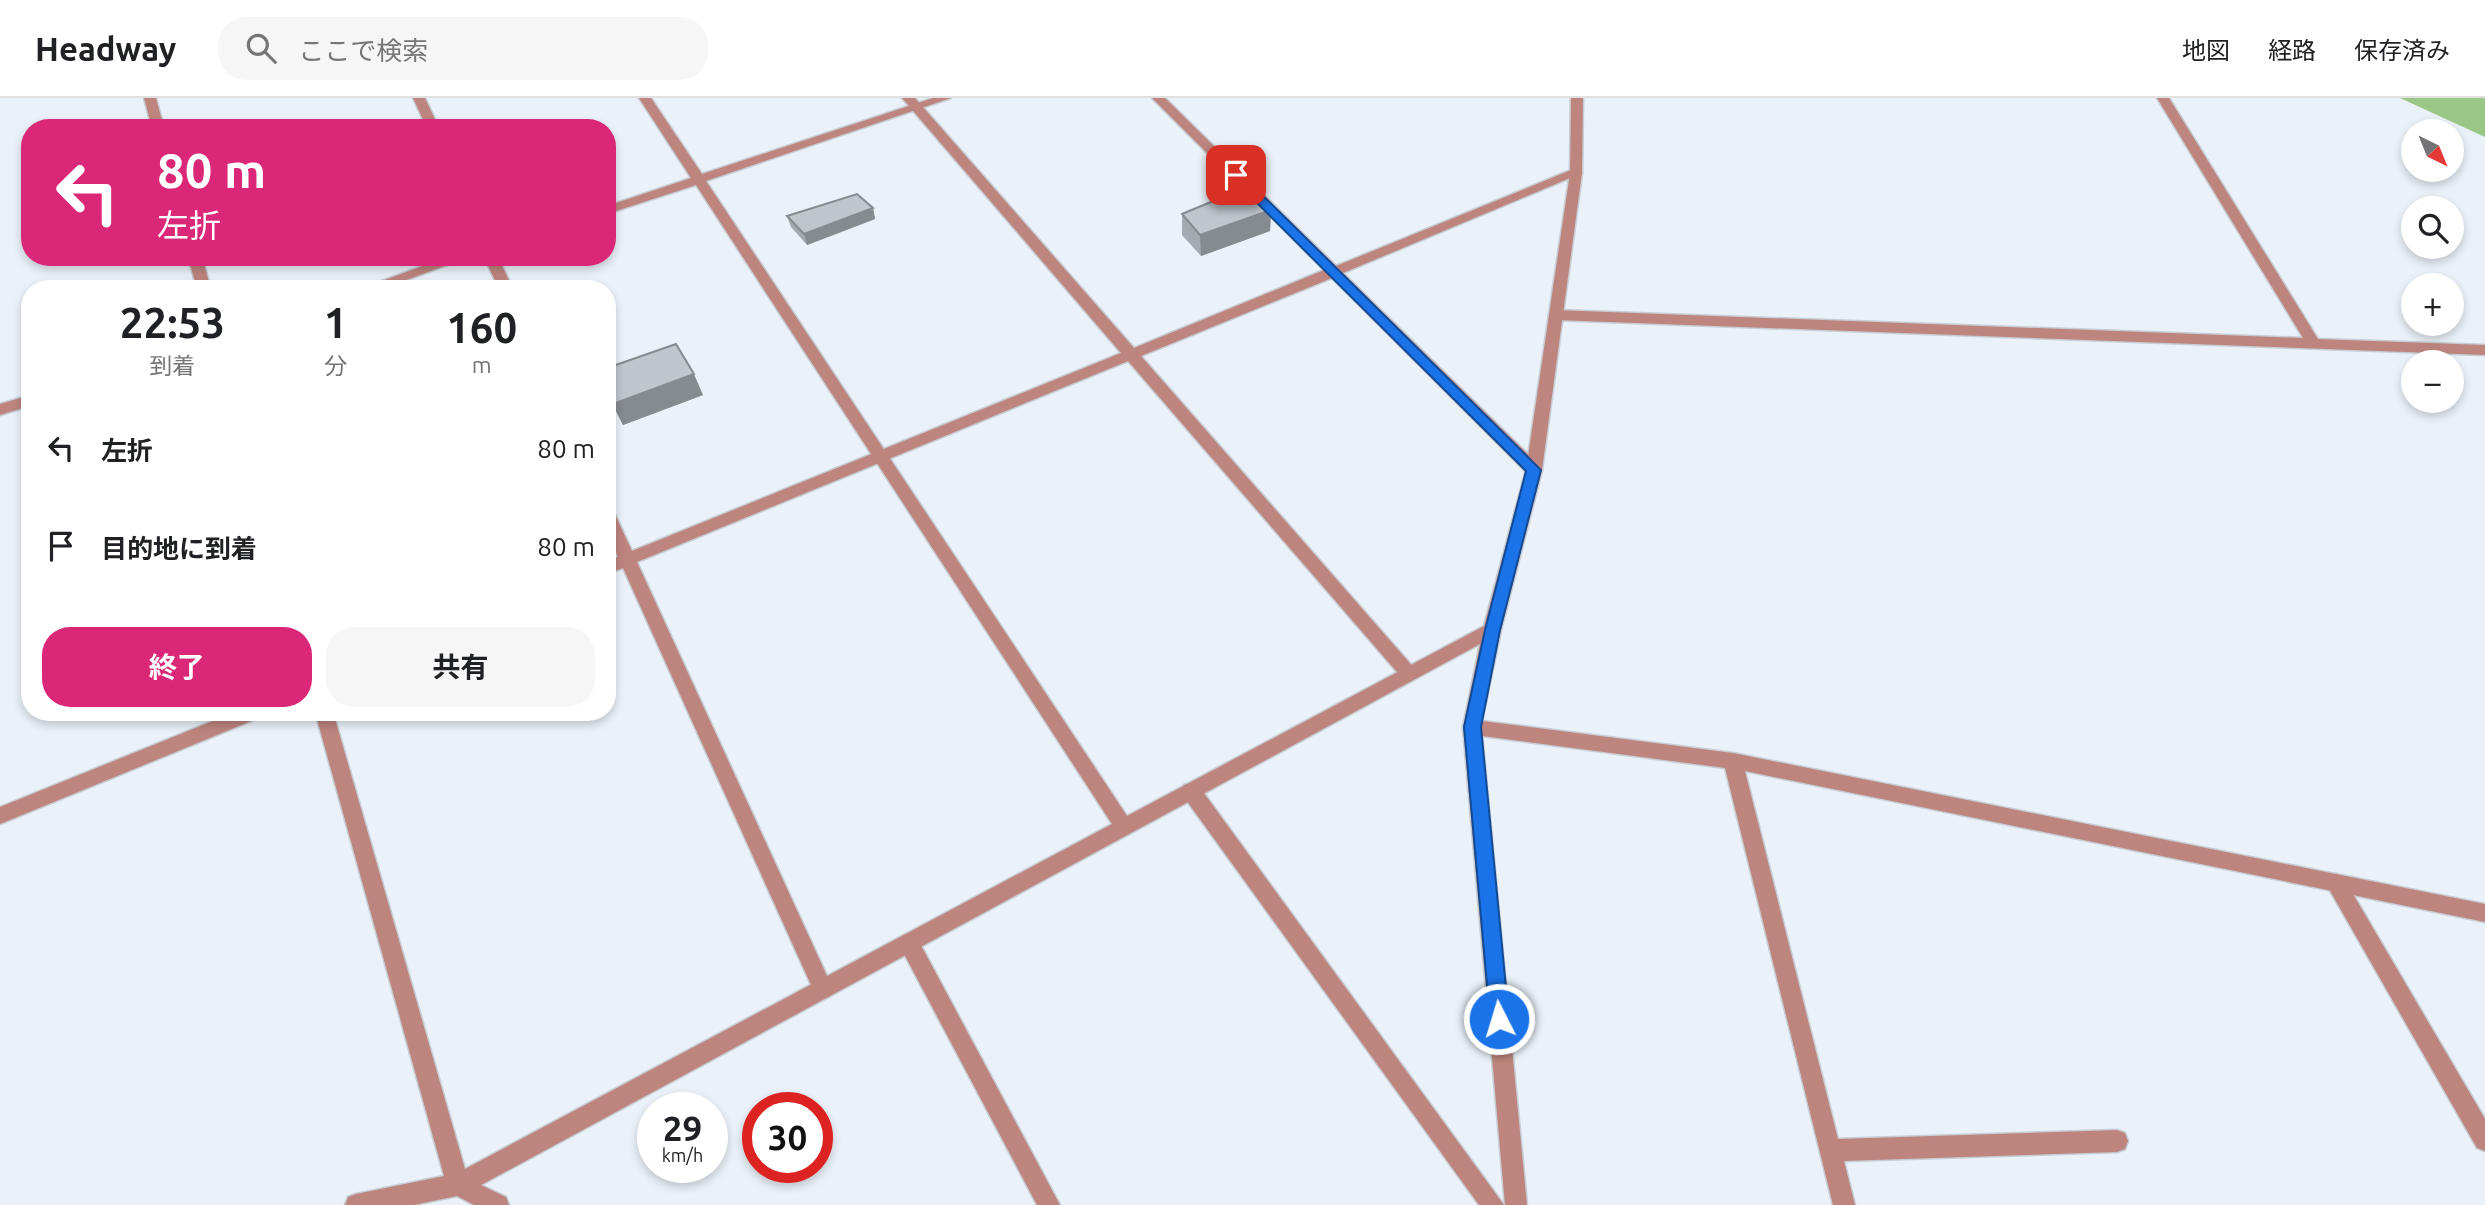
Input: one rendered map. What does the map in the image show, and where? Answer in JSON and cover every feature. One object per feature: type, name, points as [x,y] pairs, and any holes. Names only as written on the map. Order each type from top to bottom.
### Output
[{"type":"street","points":[[150,98],[156,119]]},
{"type":"street","points":[[419,98],[429,119]]},
{"type":"street","points":[[645,98],[1124,827]]},
{"type":"street","points":[[616,206],[698,180],[912,103],[945,98]]},
{"type":"street","points":[[1158,98],[1534,470]]},
{"type":"street","points":[[1516,1205],[1472,727],[1492,630],[1534,470],[1576,173],[1577,98]]},
{"type":"street","points":[[2163,98],[2314,344]]},
{"type":"street","points":[[912,103],[1409,674]]},
{"type":"street","points":[[616,565],[1576,173]]},
{"type":"street","points":[[393,280],[435,266]]},
{"type":"street","points":[[1556,315],[2485,350]]},
{"type":"street","points":[[0,410],[21,403]]},
{"type":"street","points":[[616,534],[822,989]]},
{"type":"street","points":[[356,1205],[458,1185],[1492,630]]},
{"type":"street","points":[[0,816],[233,721]]},
{"type":"street","points":[[327,721],[458,1185],[498,1205]]},
{"type":"street","points":[[1472,727],[1733,761],[2485,913]]},
{"type":"street","points":[[1733,761],[1844,1205]]},
{"type":"street","points":[[1191,791],[1493,1205]]},
{"type":"street","points":[[2336,883],[2485,1140]]},
{"type":"street","points":[[909,943],[1049,1205]]},
{"type":"street","points":[[1830,1150],[2117,1141]]},
{"type":"green space","points":[[2400,98],[2485,98],[2485,137],[2464,127],[2464,119],[2446,119]]},
{"type":"building","points":[[1247,187],[1271,210],[1200,235],[1182,214]]},
{"type":"building","points":[[857,194],[873,208],[804,234],[787,216]]},
{"type":"building","points":[[676,344],[694,374],[616,403],[616,365]]},
{"type":"route","points":[[1236,175],[1534,470],[1492,630],[1472,727],[1499,1019]]}]
